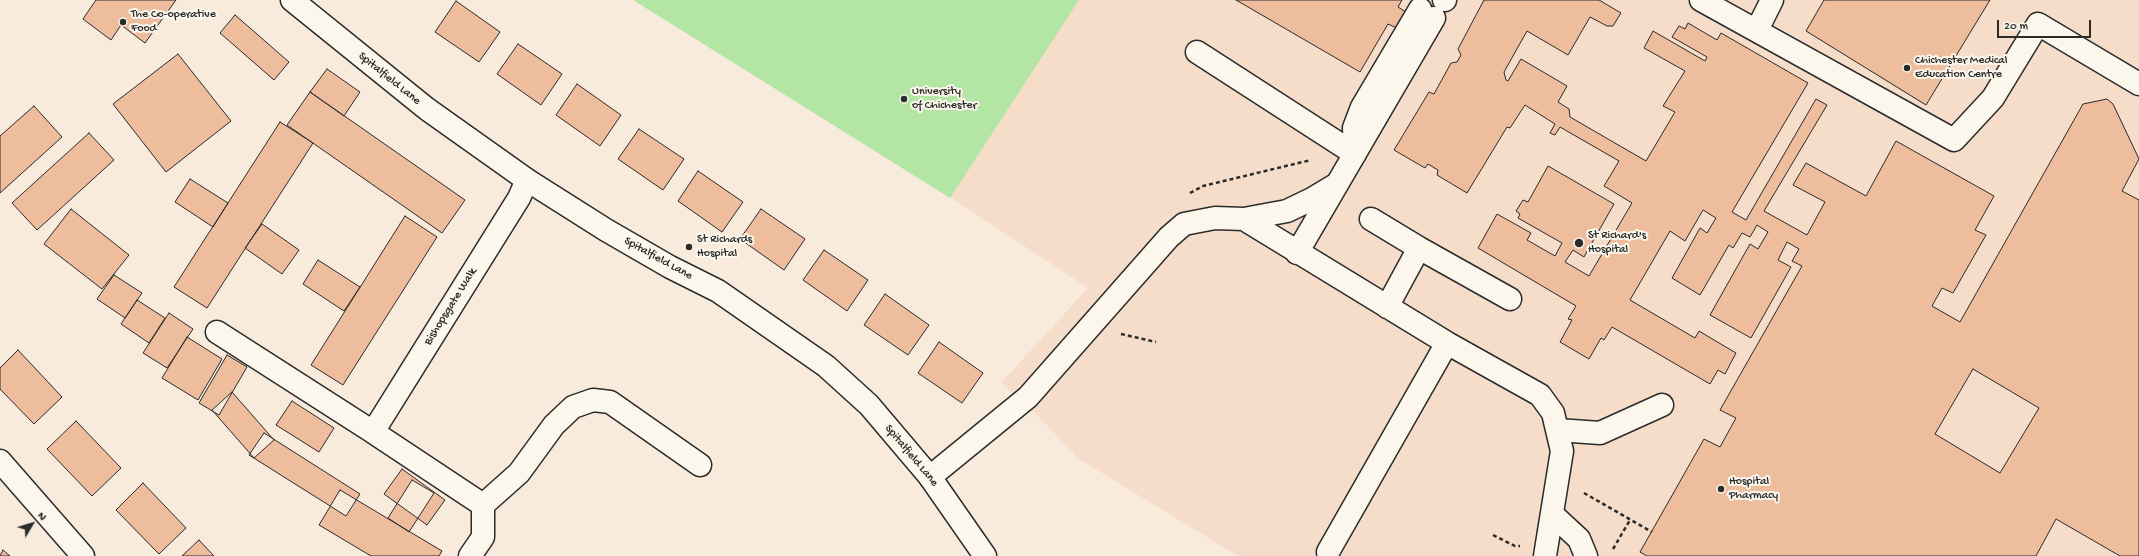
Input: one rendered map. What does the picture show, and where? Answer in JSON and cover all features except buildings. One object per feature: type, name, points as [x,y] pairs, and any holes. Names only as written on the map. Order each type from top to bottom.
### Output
[{"type":"main road","name":"Spitalfield Lane","points":[[292,0],[427,109],[527,180],[606,230],[670,267],[718,291],[826,366],[869,405],[930,477],[985,556]]},
{"type":"main road","points":[[1701,0],[1954,140],[1993,98],[2038,24],[2139,84]]},
{"type":"main road","points":[[1757,30],[1772,0]]},
{"type":"main road","points":[[1297,253],[1355,154],[1354,128],[1362,107],[1436,7]]},
{"type":"main road","points":[[1197,52],[1355,154]]},
{"type":"main road","name":"Bishopsgate Walk","points":[[373,432],[519,198],[527,180]]},
{"type":"main road","points":[[930,477],[1028,398],[1148,261],[1184,224],[1215,218],[1244,219],[1287,211],[1312,199],[1338,182]]},
{"type":"main road","points":[[1244,219],[1297,253],[1452,346],[1540,395],[1553,413],[1562,451],[1545,556]]},
{"type":"main road","points":[[1371,219],[1510,299]]},
{"type":"main road","points":[[1387,307],[1419,248]]},
{"type":"main road","points":[[217,332],[373,432],[483,505]]},
{"type":"main road","points":[[1422,408],[1452,346]]},
{"type":"main road","points":[[1328,552],[1452,346]]},
{"type":"main road","points":[[470,556],[483,537],[483,505],[519,473],[554,425],[573,407],[593,400],[610,402],[700,465]]},
{"type":"main road","points":[[1558,430],[1600,433],[1662,405]]},
{"type":"main road","points":[[0,461],[82,556]]},
{"type":"main road","points":[[1552,514],[1579,538],[1586,556]]},
{"type":"path","points":[[1183,197],[1203,186],[1316,159]]},
{"type":"path","points":[[1119,334],[1156,342]]},
{"type":"path","points":[[1584,493],[1652,532]]},
{"type":"path","points":[[1609,556],[1630,520]]},
{"type":"shaded area","name":"St Richard's Hospital","points":[[634,0],[2139,0],[2139,556],[1238,556],[1079,459],[1044,422],[1001,383],[1088,288],[950,197]]},
{"type":"green space","name":"University of Chichester","points":[[633,0],[1079,0],[950,198]]},
{"type":"place","name":"The Co-operative Food","points":[[123,22]]},
{"type":"place","name":"Chichester Medical Education Centre","points":[[1907,68]]},
{"type":"place","name":"University of Chichester","points":[[904,99]]},
{"type":"place","name":"St Richard's Hospital","points":[[1579,243]]},
{"type":"place","name":"St Richards Hospital","points":[[689,247]]},
{"type":"place","name":"Hospital Pharmacy","points":[[1721,489]]}]
